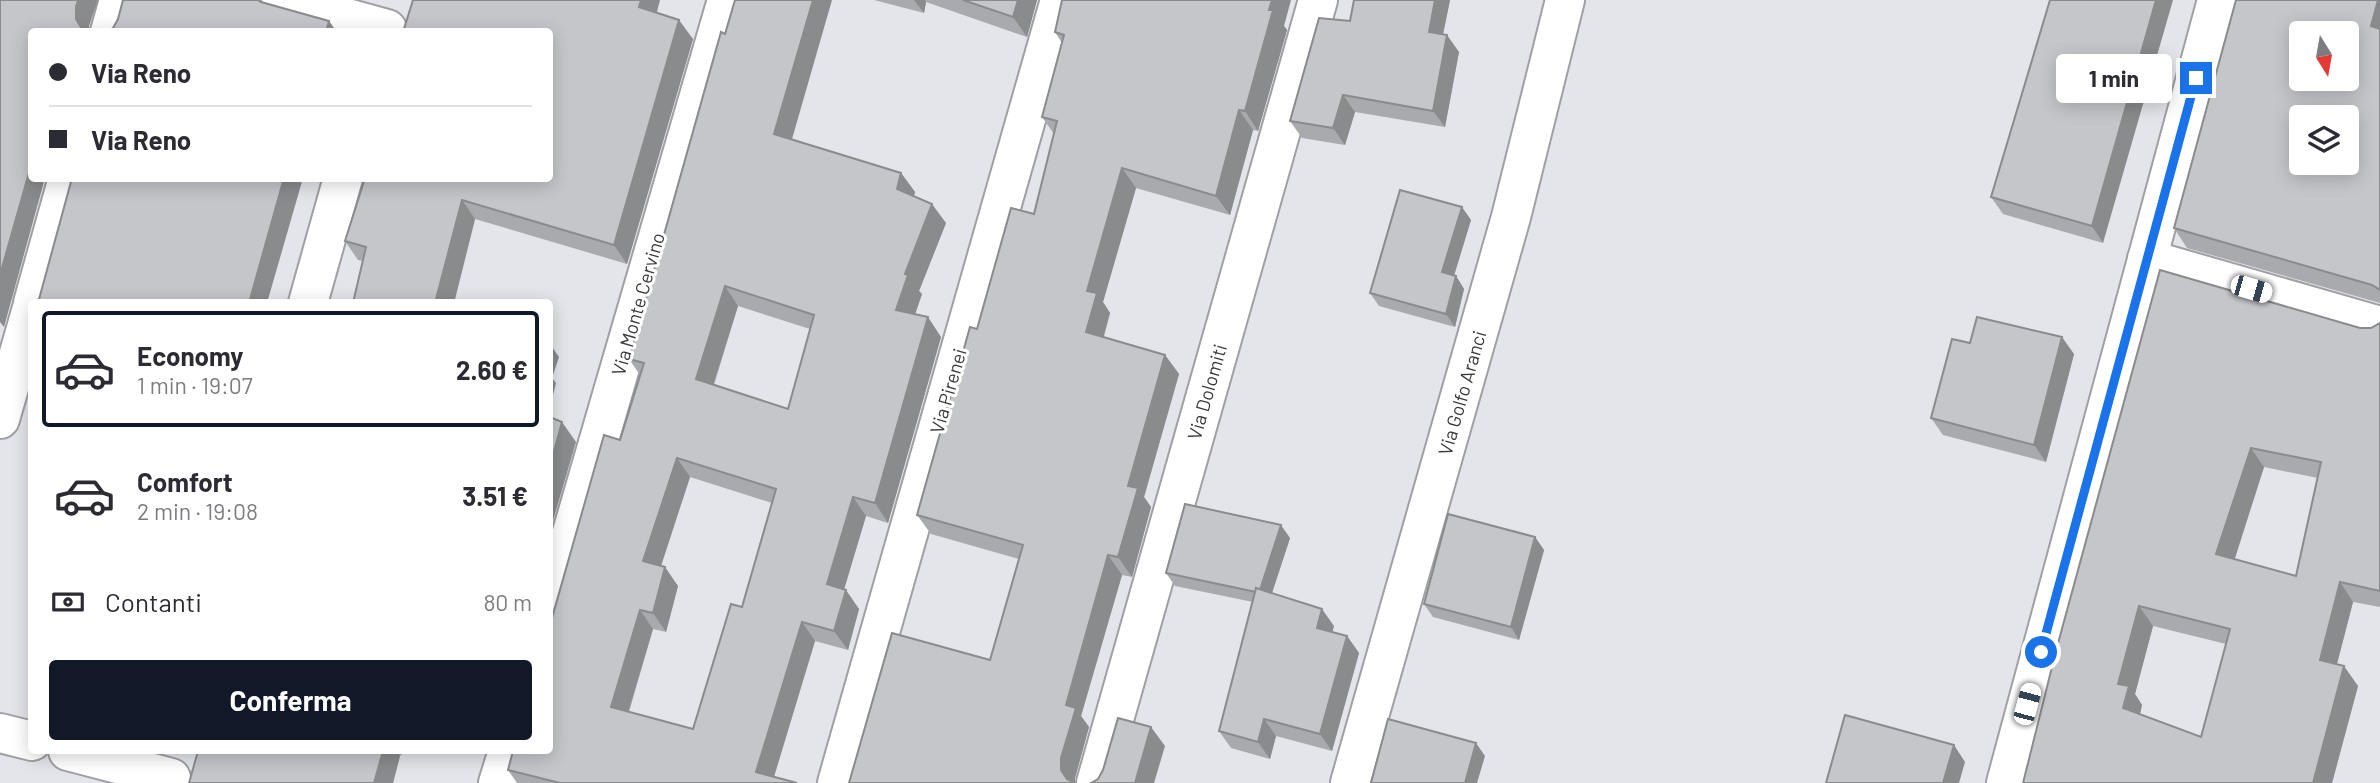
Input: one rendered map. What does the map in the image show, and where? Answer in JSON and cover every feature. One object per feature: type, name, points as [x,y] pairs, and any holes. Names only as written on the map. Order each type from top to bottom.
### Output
[{"type":"street","points":[[111,28],[119,0]]},
{"type":"street","points":[[281,0],[389,20]]},
{"type":"street","name":"Via Monte Cervino","points":[[553,598],[727,0]]},
{"type":"street","name":"Via Pirenei","points":[[837,783],[1060,0]]},
{"type":"street","name":"Via Dolomiti","points":[[1096,783],[1318,0]]},
{"type":"street","name":"Via Golfo Aranci","points":[[1350,783],[1507,231],[1565,0]]},
{"type":"street","points":[[2006,783],[2217,0]]},
{"type":"street","points":[[34,299],[67,182]]},
{"type":"street","points":[[309,299],[343,182]]},
{"type":"street","points":[[2147,259],[2380,326]]},
{"type":"street","points":[[0,419],[28,322]]},
{"type":"street","points":[[0,733],[28,740]]},
{"type":"street","points":[[84,754],[173,771]]},
{"type":"street","points":[[498,783],[507,754]]},
{"type":"building","points":[[0,0],[78,0],[76,19],[81,28],[28,28],[28,176],[0,275]]},
{"type":"building","points":[[123,0],[258,0],[329,21],[327,28],[113,28]]},
{"type":"building","points":[[413,0],[641,0],[639,7],[679,20],[614,245],[462,200],[436,299],[354,299],[366,247],[345,241],[364,182],[553,182],[553,28],[404,28]]},
{"type":"building","points":[[735,0],[813,0],[774,134],[901,173],[897,189],[932,204],[905,274],[908,275],[896,310],[928,317],[875,503],[853,497],[827,584],[846,590],[834,631],[802,622],[756,772],[797,783],[560,783],[508,770],[512,754],[553,754],[553,614],[604,435],[620,440],[644,363],[629,359],[721,32],[725,34]],"holes":[[[725,286],[814,315],[788,409],[696,379]],[[677,458],[776,489],[742,607],[731,604],[693,729],[611,707],[640,610],[653,613],[665,567],[643,561]]]},
{"type":"building","points":[[963,0],[1018,0],[1013,17]]},
{"type":"building","points":[[1062,0],[1272,0],[1269,10],[1273,10],[1245,111],[1239,110],[1216,196],[1122,168],[1087,291],[1097,293],[1086,332],[1165,355],[1128,486],[1138,488],[1118,557],[1108,555],[1066,705],[1076,708],[1061,758],[1061,770],[1067,779],[1074,783],[849,783],[892,633],[990,660],[1023,545],[917,515],[970,327],[977,329],[1011,208],[1034,214],[1057,121],[1042,117],[1064,35],[1055,32]]},
{"type":"building","points":[[1354,0],[1435,0],[1429,32],[1447,35],[1433,111],[1343,95],[1333,128],[1290,121],[1319,18],[1350,21]]},
{"type":"building","points":[[2050,0],[2156,0],[2092,226],[1991,197]]},
{"type":"building","points":[[2236,0],[2378,0],[2371,26],[2380,29],[2380,290],[2372,285],[2174,228]]},
{"type":"building","points":[[71,182],[283,182],[250,299],[39,299]]},
{"type":"building","points":[[1400,190],[1462,207],[1442,272],[1456,276],[1446,314],[1370,293]]},
{"type":"building","points":[[2160,270],[2360,328],[2371,328],[2380,323],[2380,591],[2340,582],[2320,660],[2344,666],[2313,783],[2023,783],[2057,647]],"holes":[[[2251,448],[2321,462],[2296,576],[2216,554]],[[2139,606],[2230,629],[2201,737],[2123,708],[2129,686],[2118,684]]]},
{"type":"building","points":[[1977,317],[2062,337],[2034,445],[1931,418],[1952,339],[1970,343]]},
{"type":"building","points":[[553,418],[562,422],[553,455]]},
{"type":"building","points":[[1185,504],[1281,525],[1260,590],[1256,588],[1256,592],[1166,573]]},
{"type":"building","points":[[1448,514],[1535,537],[1511,627],[1424,604]]},
{"type":"building","points":[[1256,588],[1322,609],[1317,628],[1347,636],[1320,734],[1264,719],[1258,742],[1219,731]]},
{"type":"building","points":[[1845,715],[1954,745],[1943,783],[1826,783]]},
{"type":"building","points":[[1118,718],[1151,727],[1135,783],[1091,783],[1098,779],[1103,770]]},
{"type":"building","points":[[1388,719],[1476,743],[1465,783],[1371,783]]},
{"type":"building","points":[[197,754],[382,754],[374,783],[189,783]]},
{"type":"route","points":[[2041,652],[2196,78]]}]
